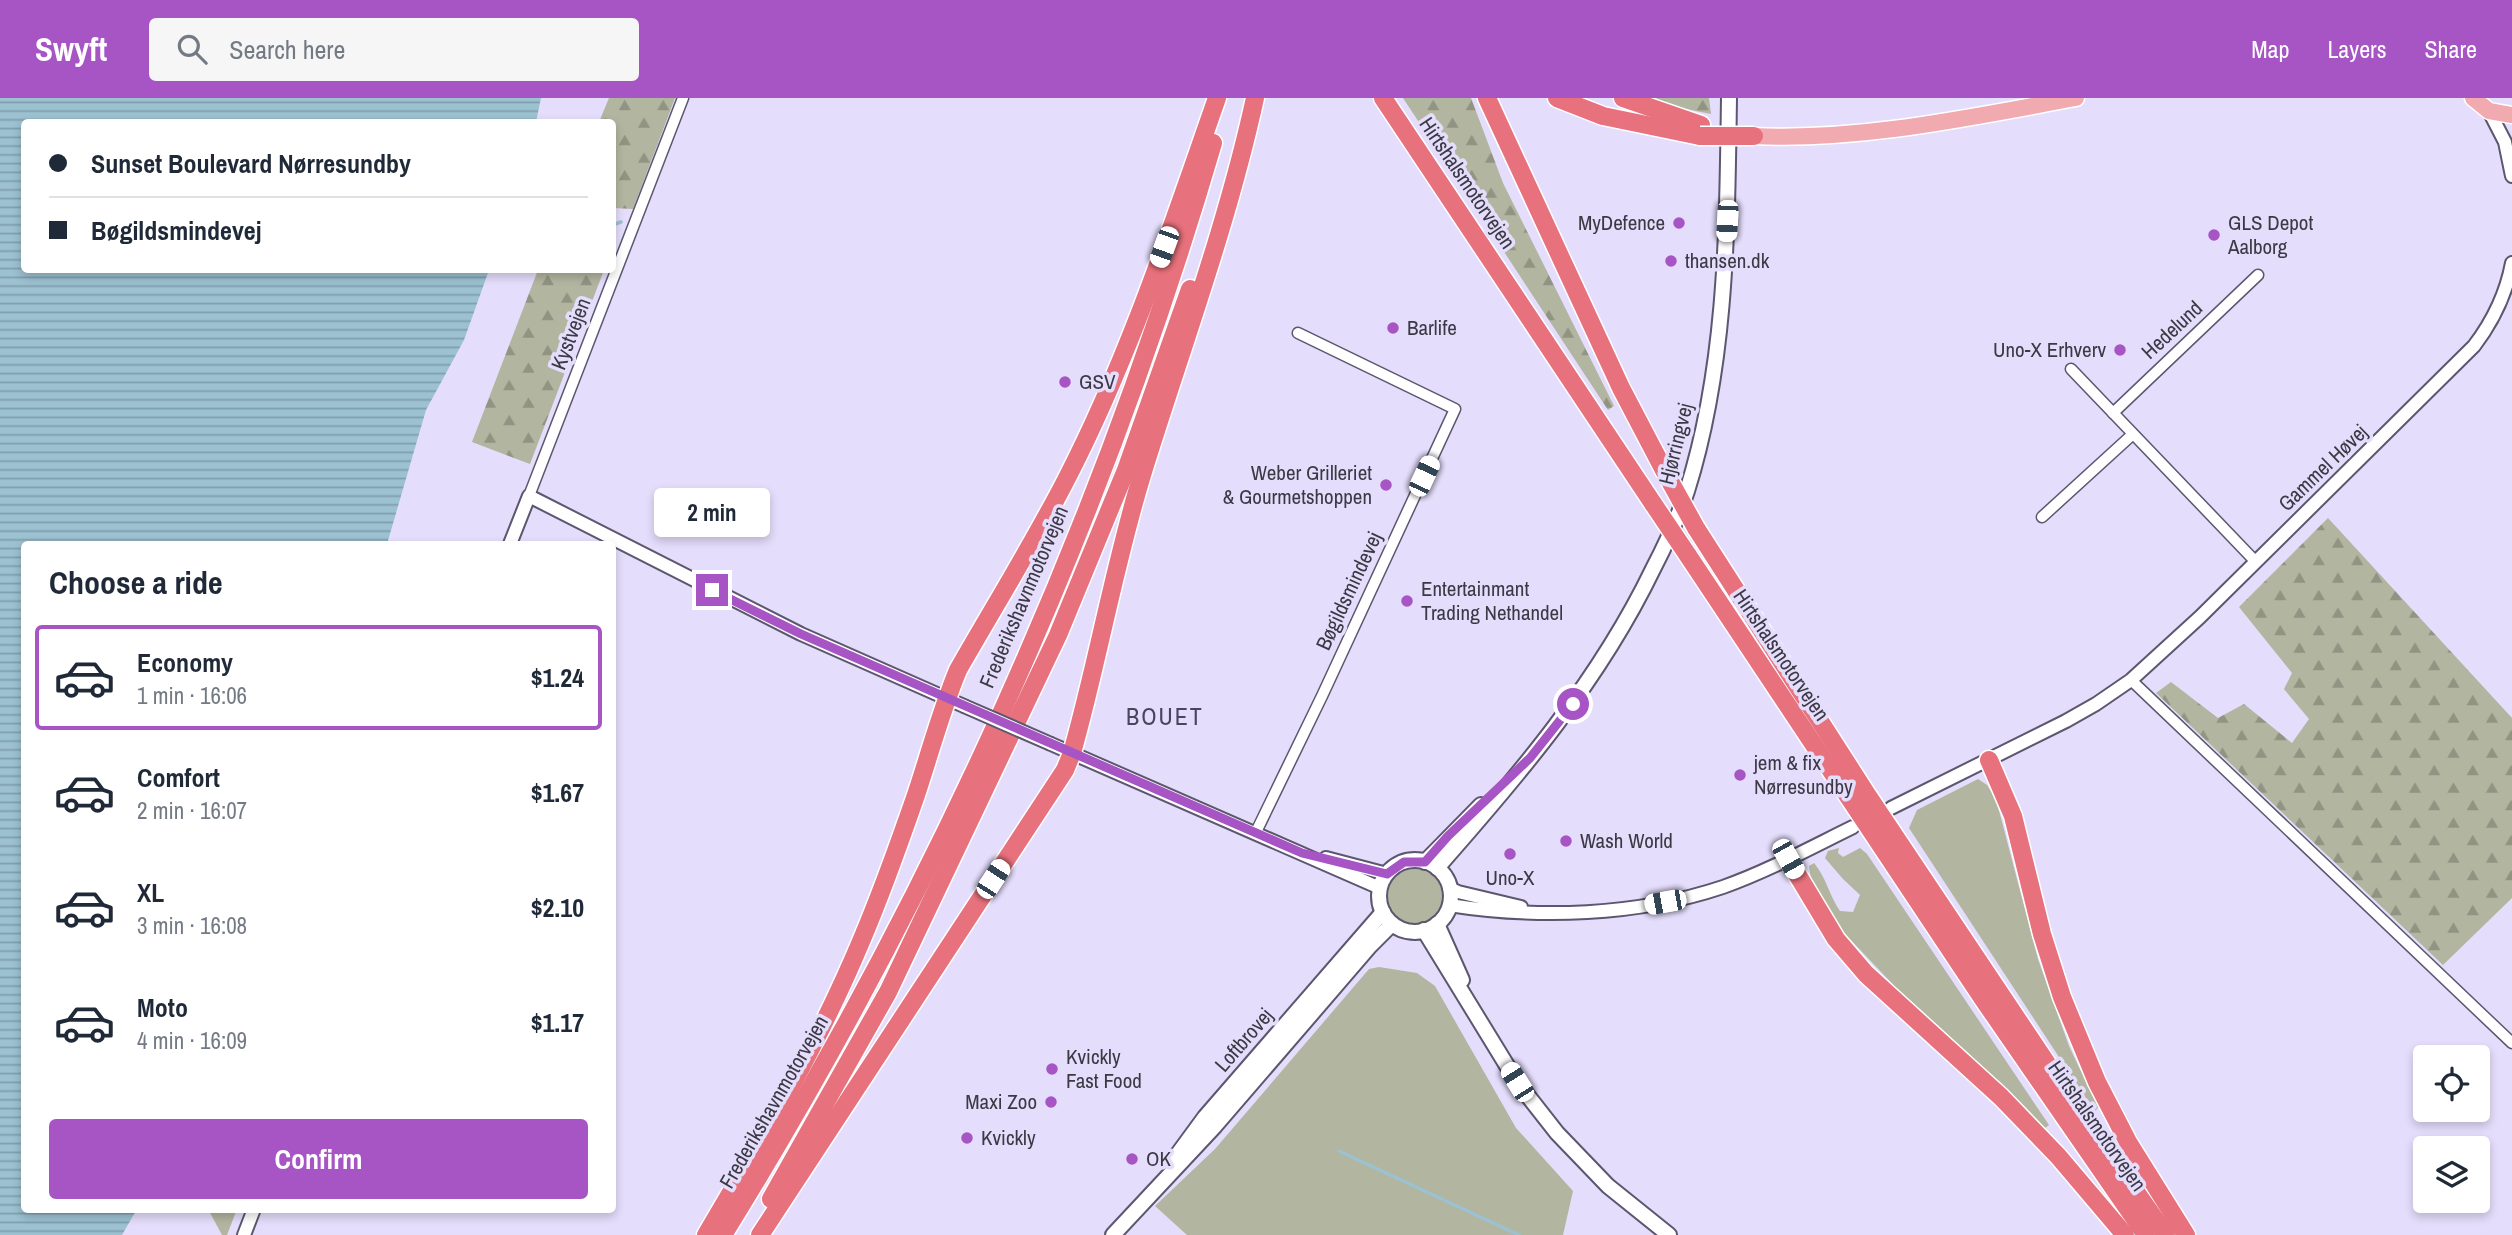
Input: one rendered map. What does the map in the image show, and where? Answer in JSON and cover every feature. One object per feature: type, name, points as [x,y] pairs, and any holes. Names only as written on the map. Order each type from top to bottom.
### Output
[{"type":"highway","points":[[706,1235],[779,1108],[832,1007],[888,871],[946,697],[958,670],[1066,480],[1100,409],[1145,296],[1217,98]]},
{"type":"highway","name":"Frederikshavnmotorvejen","points":[[723,1235],[795,1115],[921,880],[986,746],[1043,617],[1114,440],[1192,212],[1226,98]]},
{"type":"highway","name":"Frederikshavnmotorvejen","points":[[749,1235],[888,992],[1058,635],[1126,470],[1160,377],[1226,178],[1249,98]]},
{"type":"highway","points":[[760,1235],[1050,792],[1072,753],[1141,477],[1204,285],[1242,154],[1255,98]]},
{"type":"highway","name":"Hirtshalsmotorvejen","points":[[1382,98],[1983,999],[2146,1235]]},
{"type":"highway","name":"Hirtshalsmotorvejen","points":[[1487,98],[1621,388],[1696,528],[1874,804],[2071,1099],[2166,1235]]},
{"type":"highway","points":[[1557,98],[1603,116],[1759,136]]},
{"type":"highway","points":[[1623,98],[1701,130]]},
{"type":"highway","points":[[1989,760],[2013,816],[2042,934],[2062,998],[2092,1070],[2128,1142],[2186,1235]]},
{"type":"highway","points":[[1788,859],[1836,939],[1866,974],[2001,1097],[2057,1156],[2125,1235]]},
{"type":"main road","name":"Hjørringvej","points":[[1431,865],[1530,758],[1573,704],[1608,653],[1644,589],[1677,519],[1687,490],[1713,384],[1719,339],[1728,195],[1729,98]]},
{"type":"main road","points":[[1759,136],[1860,132],[2076,98]]},
{"type":"main road","points":[[2473,98],[2489,111],[2512,115]]},
{"type":"main road","points":[[1404,862],[1431,865],[1443,874],[1450,888],[1449,905],[1431,927],[1407,931],[1392,924],[1382,912],[1379,900],[1380,888],[1387,874],[1404,862]]},
{"type":"main road","name":"Loftbrovej","points":[[1144,1200],[1205,1117],[1382,912]]},
{"type":"main road","name":"Loftbrovej","points":[[1113,1235],[1200,1144],[1370,946],[1392,924]]},
{"type":"main road","points":[[1431,927],[1475,1013],[1517,1082],[1557,1133],[1608,1186],[1669,1235]]},
{"type":"street","name":"Kystvejen","points":[[616,271],[683,98]]},
{"type":"street","points":[[2489,111],[2505,142],[2512,176]]},
{"type":"street","name":"Gammel Høvej","points":[[1891,808],[2096,704],[2131,680],[2200,617],[2474,346],[2489,327],[2501,303],[2512,263]]},
{"type":"street","name":"Kystvejen","points":[[511,541],[615,273]]},
{"type":"street","name":"Hedelund","points":[[2113,413],[2258,275]]},
{"type":"street","name":"Bøgildsmindevej","points":[[1256,832],[1455,409],[1298,333]]},
{"type":"street","points":[[2071,369],[2255,561]]},
{"type":"street","points":[[2042,517],[2133,434]]},
{"type":"street","points":[[529,496],[801,634],[1380,888]]},
{"type":"street","points":[[2131,680],[2512,1043]]},
{"type":"street","points":[[1449,905],[1520,914],[1534,911],[1601,911],[1665,902],[1723,887],[1853,827]]},
{"type":"street","points":[[1302,853],[1387,874]]},
{"type":"street","points":[[1450,888],[1534,911]]},
{"type":"street","points":[[244,1235],[252,1213]]},
{"type":"green space","points":[[609,98],[675,98],[633,209],[616,208],[616,119],[600,119]]},
{"type":"green space","points":[[1403,98],[1471,98],[1503,183],[1614,406],[1608,410]]},
{"type":"green space","points":[[1649,98],[1709,98],[1711,114],[1666,105]]},
{"type":"green space","points":[[537,273],[603,273],[530,464],[472,442]]},
{"type":"green space","points":[[2328,518],[2512,718],[2512,898],[2443,965],[2156,693],[2171,682],[2218,718],[2244,704],[2292,743],[2309,719],[2284,689],[2292,673],[2239,607]]},
{"type":"green space","points":[[1978,779],[1987,785],[1996,799],[2038,959],[2069,1046],[2098,1107],[2095,1112],[1909,828],[1917,810]]},
{"type":"green space","points":[[1839,848],[1838,853],[1843,857],[1860,848],[1867,854],[2049,1125],[2045,1128],[1901,993],[1846,935],[1821,903],[1811,879],[1809,866],[1814,863],[1840,911],[1853,912],[1860,895],[1825,858],[1828,851]]},
{"type":"green space","points":[[1415,869],[1426,871],[1435,877],[1441,886],[1441,908],[1435,917],[1426,923],[1415,925],[1404,923],[1395,917],[1389,908],[1387,897],[1389,886],[1395,877],[1404,871]]},
{"type":"green space","points":[[1379,967],[1417,973],[1435,986],[1516,1128],[1573,1191],[1563,1235],[1187,1235],[1155,1206],[1215,1149],[1369,969]]},
{"type":"green space","points":[[210,1213],[235,1213],[227,1235],[222,1235]]},
{"type":"water","points":[[0,98],[541,98],[537,119],[21,119],[21,273],[488,273],[464,340],[426,410],[388,541],[21,541],[21,1213],[135,1213],[122,1235],[0,1235]]},
{"type":"waterway","points":[[616,224],[621,222]]},
{"type":"waterway","points":[[1339,1151],[1519,1235]]},
{"type":"place","name":"MyDefence","points":[[1679,223]]},
{"type":"place","name":"GLS Depot Aalborg","points":[[2214,235]]},
{"type":"place","name":"thansen.dk","points":[[1671,261]]},
{"type":"place","name":"Barlife","points":[[1393,328]]},
{"type":"place","name":"Uno-X Erhverv","points":[[2120,350]]},
{"type":"place","name":"GSV","points":[[1065,382]]},
{"type":"place","name":"Weber Grilleriet & Gourmetshoppen","points":[[1386,485]]},
{"type":"place","name":"Entertainmant Trading Nethandel","points":[[1407,601]]},
{"type":"place","name":"jem & fix Nørresundby","points":[[1740,775]]},
{"type":"place","name":"Wash World","points":[[1566,841]]},
{"type":"place","name":"Uno-X","points":[[1510,854]]},
{"type":"place","name":"Kvickly Fast Food","points":[[1052,1069]]},
{"type":"place","name":"Maxi Zoo","points":[[1051,1102]]},
{"type":"place","name":"Kvickly","points":[[967,1138]]},
{"type":"place","name":"OK","points":[[1132,1159]]},
{"type":"district","name":"BOUET","points":[[1165,717]]},
{"type":"route","points":[[712,590],[801,634],[1302,853],[1387,874],[1404,862],[1425,862],[1448,836],[1530,758],[1573,704]]}]
